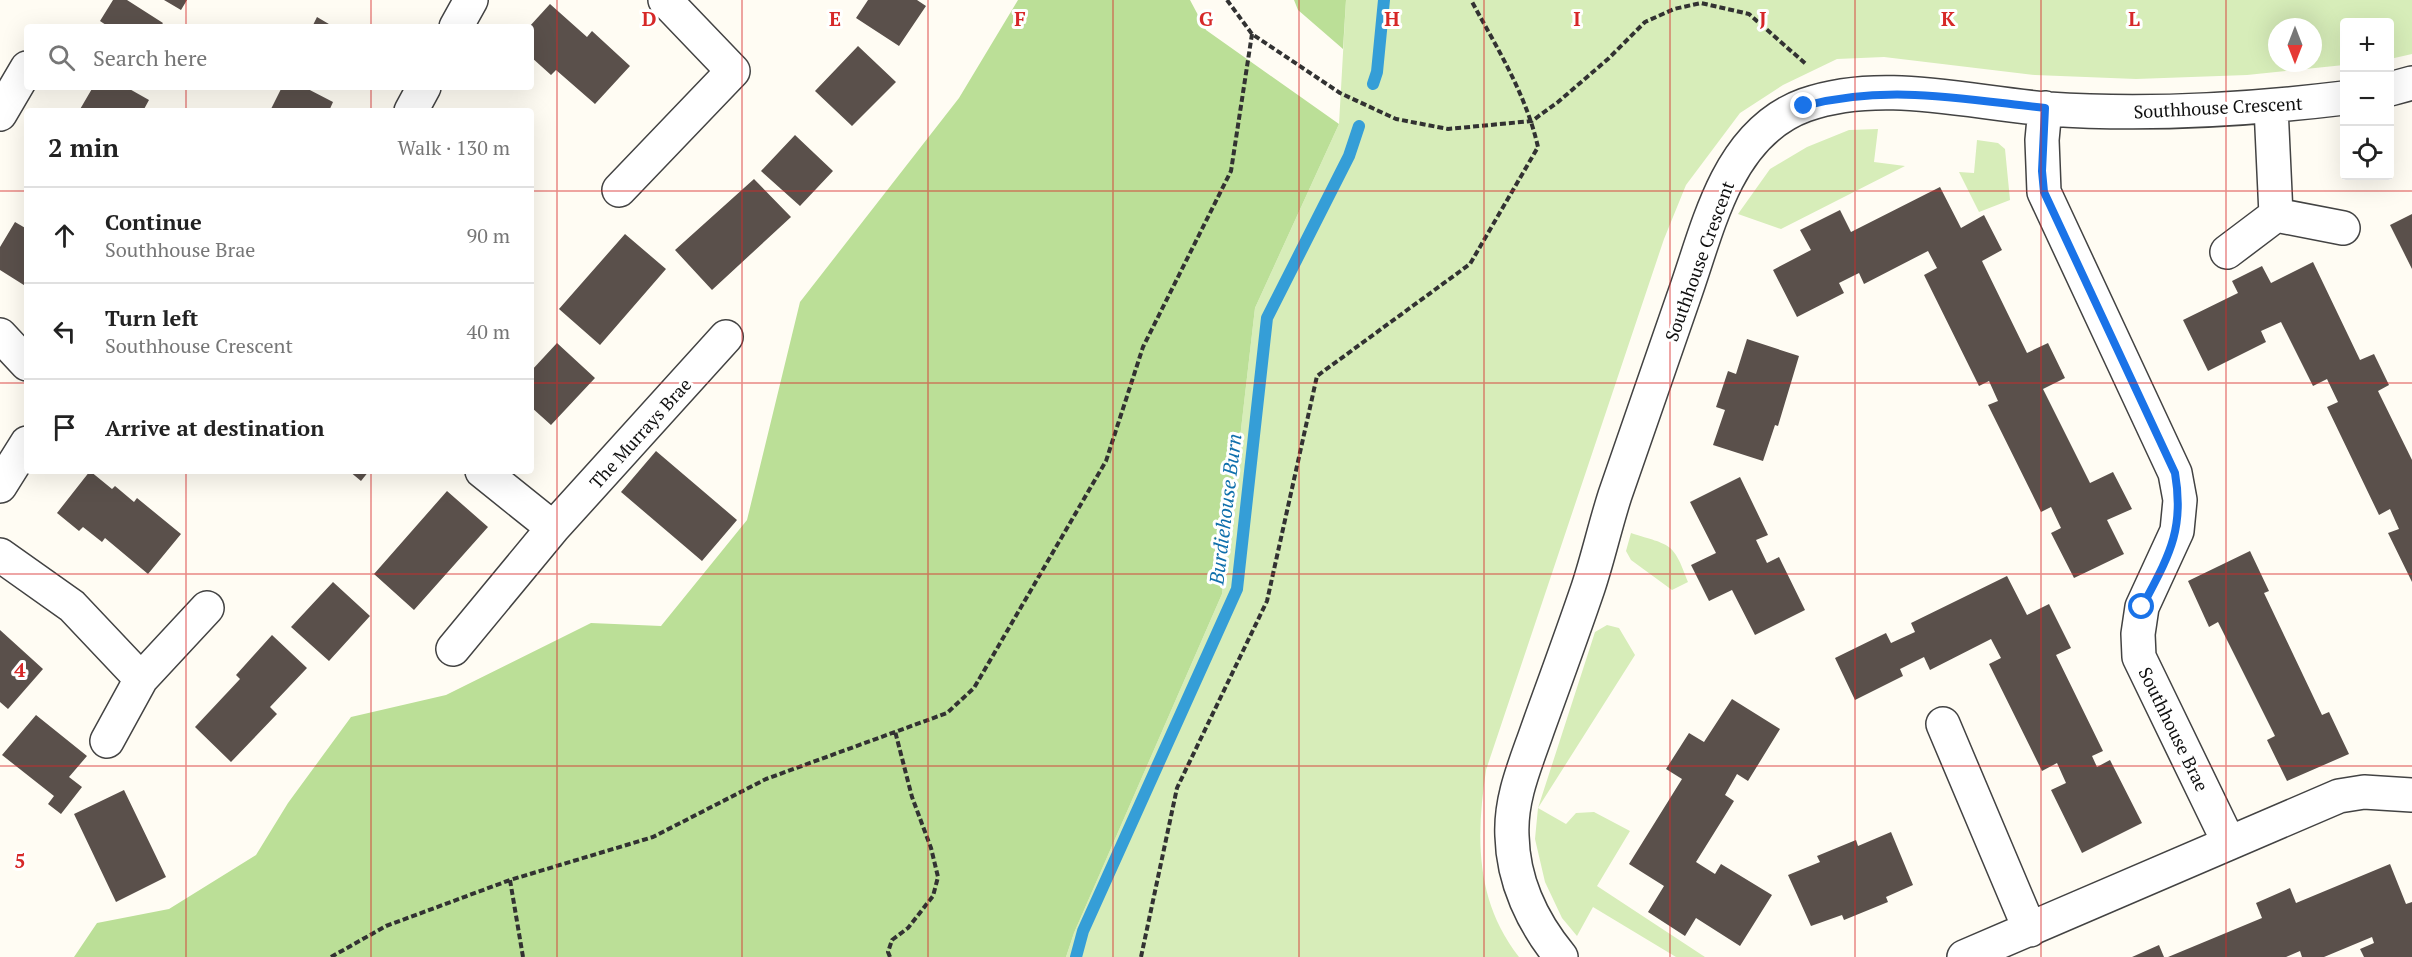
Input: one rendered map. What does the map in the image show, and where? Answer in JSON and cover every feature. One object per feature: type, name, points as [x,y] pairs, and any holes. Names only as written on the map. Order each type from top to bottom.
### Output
[{"type":"street","points":[[458,24],[471,0]]},
{"type":"street","points":[[619,190],[733,71],[665,0]]},
{"type":"street","points":[[0,114],[24,73]]},
{"type":"street","points":[[2394,87],[2412,83]]},
{"type":"street","points":[[413,108],[422,90]]},
{"type":"street","name":"Southhouse Crescent","points":[[1561,957],[1532,915],[1518,874],[1512,835],[1517,789],[1589,584],[1618,489],[1726,181],[1750,143],[1774,121],[1804,106],[1841,96],[1881,93],[1934,96],[2045,108],[2187,113],[2271,107],[2340,98]]},
{"type":"street","points":[[2271,107],[2276,215]]},
{"type":"street","name":"Southhouse Brae","points":[[2045,108],[2042,171],[2044,192],[2175,473],[2177,482],[2180,500],[2177,531],[2142,607],[2138,634],[2139,657],[2229,843]]},
{"type":"street","points":[[2227,252],[2276,215],[2343,228]]},
{"type":"street","points":[[0,335],[24,361]]},
{"type":"street","name":"The Murrays Brae","points":[[453,649],[553,528],[726,337]]},
{"type":"street","points":[[0,486],[24,448]]},
{"type":"street","points":[[487,474],[553,528]]},
{"type":"street","points":[[0,555],[72,606],[141,679]]},
{"type":"street","points":[[107,741],[141,679],[207,608]]},
{"type":"street","points":[[1943,724],[2030,930]]},
{"type":"street","points":[[1964,957],[2339,796],[2364,792],[2412,795]]},
{"type":"path","points":[[1227,0],[1252,34],[1341,93],[1396,119],[1448,129],[1532,121],[1600,66],[1645,22],[1674,9],[1701,3],[1749,14],[1841,96]]},
{"type":"path","points":[[1141,957],[1177,788],[1267,601],[1317,376],[1470,264],[1538,147],[1532,121],[1472,0]]},
{"type":"path","points":[[331,957],[386,926],[510,880],[653,837],[766,779],[947,713],[974,688],[1106,461],[1143,347],[1231,171],[1252,34]]},
{"type":"path","points":[[890,957],[888,952],[892,940],[908,928],[933,896],[938,877],[931,848],[912,797],[895,731]]},
{"type":"path","points":[[510,880],[523,957]]},
{"type":"green space","points":[[1018,0],[1190,0],[1206,30],[1339,124],[1255,308],[1222,594],[1074,933],[1066,957],[74,957],[97,923],[169,909],[256,855],[288,803],[351,717],[446,695],[591,623],[661,626],[747,520],[800,302],[959,98]]},
{"type":"green space","points":[[1294,0],[1346,0],[1343,49],[1298,10]]},
{"type":"green space","points":[[1346,0],[2412,0],[2412,54],[2394,58],[2394,18],[2340,18],[2340,65],[2322,67],[2322,18],[2268,18],[2268,72],[2276,72],[2136,79],[2035,75],[1884,57],[1837,59],[1783,85],[1740,113],[1686,185],[1664,239],[1486,770],[1480,844],[1482,868],[1494,914],[1519,957],[1066,957],[1074,933],[1222,594],[1255,308],[1339,124]]},
{"type":"green space","points":[[1878,129],[1874,162],[1905,166],[1781,229],[1738,214],[1770,169],[1807,147],[1849,130]]},
{"type":"green space","points":[[1977,140],[1998,143],[2005,149],[2010,200],[1979,212],[1959,172],[1974,173]]},
{"type":"green space","points":[[1631,533],[1669,547],[1678,559],[1688,582],[1672,590],[1631,560],[1626,551]]},
{"type":"green space","points":[[1607,625],[1619,628],[1635,655],[1538,808],[1595,632]]},
{"type":"green space","points":[[1538,808],[1566,824],[1576,813],[1594,812],[1630,831],[1597,886],[1705,957],[1676,957],[1593,907],[1577,936],[1562,918],[1545,882],[1535,839]]},
{"type":"building","points":[[113,0],[127,0],[163,23],[104,24],[100,21]]},
{"type":"building","points":[[164,0],[187,0],[181,10]]},
{"type":"building","points":[[868,0],[917,0],[926,6],[899,46],[856,18]]},
{"type":"building","points":[[550,4],[587,37],[592,31],[630,66],[595,104],[556,70],[551,75],[534,60],[534,24],[532,24]]},
{"type":"building","points":[[317,17],[329,24],[314,24]]},
{"type":"building","points":[[858,46],[896,82],[852,126],[815,91]]},
{"type":"building","points":[[91,90],[131,90],[149,100],[145,108],[81,108]]},
{"type":"building","points":[[280,90],[310,90],[333,102],[330,108],[272,108]]},
{"type":"building","points":[[795,135],[833,171],[800,206],[761,171]]},
{"type":"building","points":[[754,179],[791,217],[712,290],[675,250]]},
{"type":"building","points":[[1940,187],[1961,228],[1984,215],[2002,250],[1982,261],[2027,353],[2048,343],[2065,378],[2043,389],[2090,483],[2113,472],[2132,509],[2107,520],[2124,554],[2074,578],[2051,533],[2061,528],[2051,507],[2041,512],[1988,405],[1998,401],[1989,381],[1979,386],[1924,275],[1937,268],[1928,251],[1864,284],[1859,273],[1839,283],[1844,293],[1797,317],[1773,270],[1811,250],[1800,230],[1840,210],[1851,232]]},
{"type":"building","points":[[2412,214],[2412,269],[2390,225]]},
{"type":"building","points":[[15,222],[24,227],[24,285],[0,270],[0,247]]},
{"type":"building","points":[[625,234],[666,269],[600,345],[559,309]]},
{"type":"building","points":[[2313,262],[2360,360],[2374,354],[2389,385],[2378,391],[2412,460],[2412,582],[2388,533],[2399,529],[2390,509],[2379,515],[2327,407],[2338,402],[2327,379],[2313,386],[2281,322],[2261,331],[2266,342],[2208,371],[2183,320],[2238,293],[2232,281],[2262,266],[2271,283]]},
{"type":"building","points":[[1747,339],[1799,356],[1778,426],[1775,425],[1763,461],[1713,445],[1725,410],[1716,407],[1728,371],[1736,374]]},
{"type":"building","points":[[557,343],[595,378],[551,425],[534,410],[534,368]]},
{"type":"building","points":[[656,451],[737,520],[702,561],[621,492]]},
{"type":"building","points":[[88,474],[94,474],[112,489],[115,486],[134,502],[137,498],[181,534],[148,574],[105,538],[102,542],[83,527],[79,531],[57,513]]},
{"type":"building","points":[[353,474],[367,474],[361,481]]},
{"type":"building","points":[[1740,477],[1768,535],[1756,540],[1767,563],[1779,557],[1805,610],[1755,635],[1732,590],[1709,601],[1691,565],[1716,553],[1690,502]]},
{"type":"building","points":[[447,491],[488,527],[414,610],[374,574]]},
{"type":"building","points":[[2250,551],[2269,591],[2264,593],[2322,715],[2329,712],[2349,754],[2287,781],[2267,740],[2275,736],[2218,622],[2209,627],[2188,581]]},
{"type":"building","points":[[2007,576],[2027,615],[2049,604],[2071,648],[2056,655],[2103,751],[2092,756],[2097,767],[2110,760],[2142,823],[2082,853],[2051,790],[2066,783],[2057,763],[2042,771],[1989,664],[2001,658],[1991,639],[1930,670],[1924,657],[1900,669],[1903,676],[1855,700],[1835,658],[1886,633],[1891,643],[1915,632],[1911,623]]},
{"type":"building","points":[[333,582],[370,616],[329,661],[291,627]]},
{"type":"building","points":[[0,630],[43,669],[8,709],[0,702]]},
{"type":"building","points":[[272,635],[307,668],[270,707],[277,714],[231,762],[195,727],[240,679],[236,675]]},
{"type":"building","points":[[1732,699],[1780,729],[1748,781],[1737,774],[1725,795],[1734,801],[1696,862],[1715,874],[1721,864],[1772,895],[1740,946],[1696,918],[1685,936],[1648,912],[1664,886],[1629,864],[1682,779],[1666,769],[1689,733],[1704,742]]},
{"type":"building","points":[[36,715],[87,756],[69,777],[82,787],[61,814],[48,804],[54,796],[2,755]]},
{"type":"building","points":[[124,790],[166,877],[116,902],[74,814]]},
{"type":"building","points":[[1891,832],[1913,885],[1886,897],[1888,902],[1844,920],[1842,915],[1811,926],[1788,875],[1820,862],[1817,856],[1856,840],[1858,846]]},
{"type":"building","points":[[2390,864],[2406,904],[2412,902],[2412,957],[2364,957],[2360,949],[2374,943],[2372,937],[2324,957],[2302,957],[2300,951],[2286,957],[2168,957],[2262,918],[2256,903],[2290,888],[2296,903]]},
{"type":"building","points":[[2159,945],[2164,957],[2132,957]]},
{"type":"waterway","name":"Burdiehouse Burn","points":[[1373,84],[1377,72],[1384,0]]},
{"type":"waterway","name":"Burdiehouse Burn","points":[[1076,957],[1083,931],[1237,589],[1267,318],[1349,156],[1359,126]]},
{"type":"route","points":[[1804,106],[1841,96],[1881,93],[1934,96],[2045,108],[2042,140],[2044,192],[2175,473],[2180,500],[2177,531],[2166,560],[2142,607]]}]
